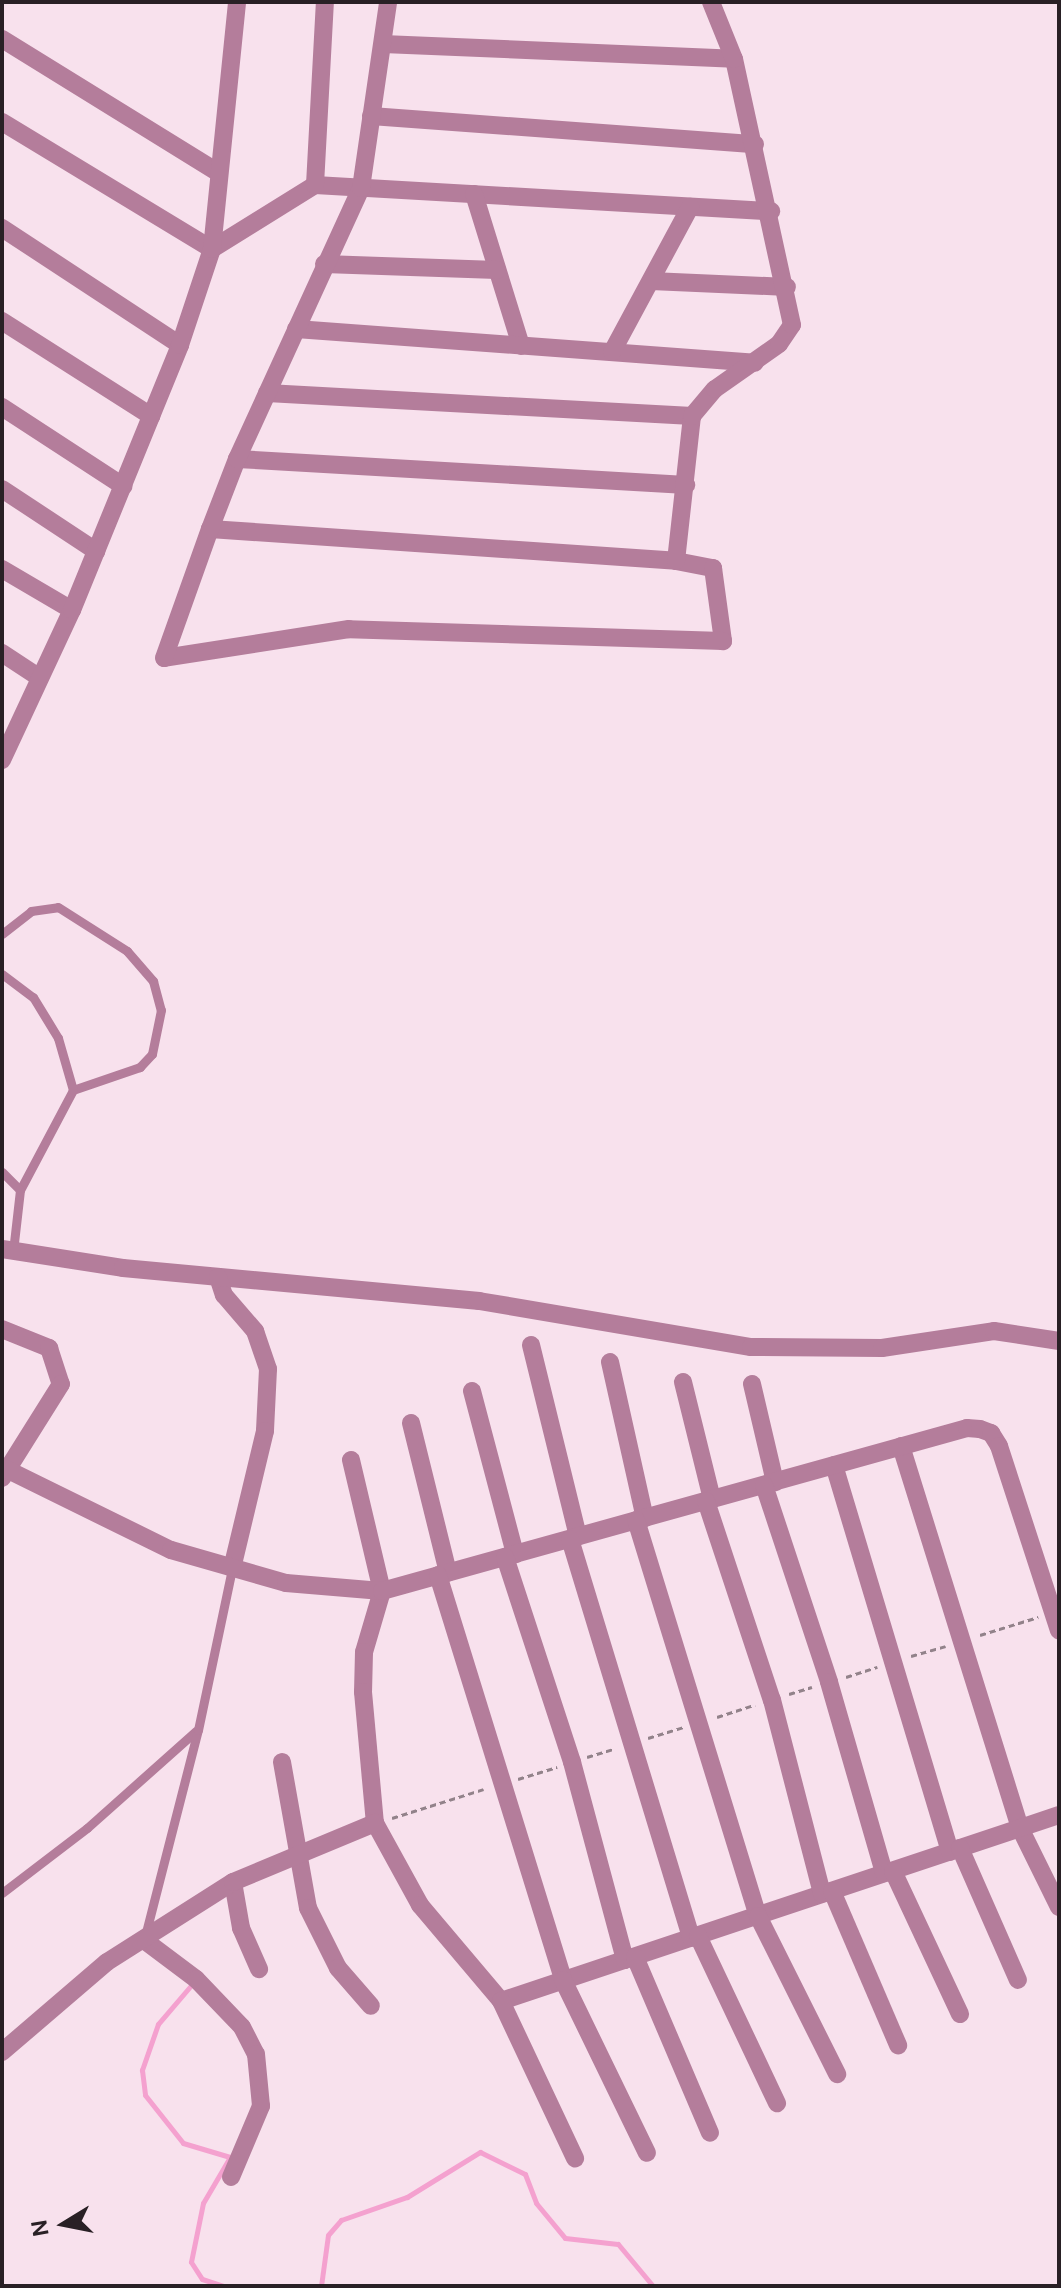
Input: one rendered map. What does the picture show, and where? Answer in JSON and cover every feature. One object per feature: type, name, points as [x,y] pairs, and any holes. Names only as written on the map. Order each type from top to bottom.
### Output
[{"type":"street","points":[[315,185],[325,2]]},
{"type":"street","points":[[210,529],[676,561],[713,568],[723,641],[349,629],[164,658],[210,529],[237,459],[361,188],[388,2]]},
{"type":"street","points":[[676,561],[692,416],[715,389],[755,363],[792,325],[771,211],[734,59],[711,2]]},
{"type":"street","points":[[2,760],[7,737],[40,678],[72,610],[123,486],[180,345],[212,249],[233,4]]},
{"type":"street","points":[[2,39],[219,173]]},
{"type":"street","points":[[383,44],[734,59]]},
{"type":"street","points":[[371,116],[755,144]]},
{"type":"street","points":[[2,122],[212,249]]},
{"type":"street","points":[[212,249],[315,185],[771,211]]},
{"type":"street","points":[[474,194],[521,346]]},
{"type":"street","points":[[612,352],[690,207]]},
{"type":"street","points":[[2,228],[180,345]]},
{"type":"street","points":[[324,264],[497,270]]},
{"type":"street","points":[[651,281],[787,287]]},
{"type":"street","points":[[2,321],[151,416]]},
{"type":"street","points":[[296,329],[755,363]]},
{"type":"street","points":[[267,393],[692,416]]},
{"type":"street","points":[[2,407],[123,486]]},
{"type":"street","points":[[237,459],[686,485]]},
{"type":"street","points":[[2,489],[96,551]]},
{"type":"street","points":[[2,569],[72,610]]},
{"type":"street","points":[[2,653],[40,678]]},
{"type":"street","points":[[8,1250],[218,1277],[495,1303],[751,1347],[882,1348],[994,1331],[1059,1341]]},
{"type":"street","points":[[218,1277],[224,1295],[255,1331],[268,1369],[265,1431],[232,1568]]},
{"type":"street","points":[[2,1329],[49,1348],[61,1370],[56,1397],[4,1472],[111,1524],[232,1568],[319,1588],[382,1591],[967,1428],[991,1433],[1056,1619]]},
{"type":"street","points":[[531,1345],[574,1537],[633,1743],[694,1937],[777,2103]]},
{"type":"street","points":[[610,1362],[640,1519],[758,1916],[837,2074]]},
{"type":"street","points":[[683,1382],[709,1500],[772,1700],[827,1893],[898,2045]]},
{"type":"street","points":[[752,1384],[769,1483],[888,1872],[960,2014]]},
{"type":"street","points":[[472,1391],[510,1555],[630,1958],[710,2133]]},
{"type":"street","points":[[411,1423],[443,1574],[563,1980],[647,2153]]},
{"type":"street","points":[[901,1446],[1020,1828],[1059,1907]]},
{"type":"street","points":[[351,1460],[382,1591],[364,1652],[363,1692],[375,1823],[420,1905],[501,2001],[575,2158]]},
{"type":"street","points":[[834,1465],[955,1850],[1018,1980]]},
{"type":"street","points":[[282,1762],[300,1882],[320,1939],[371,2006]]},
{"type":"street","points":[[501,2001],[1059,1815]]},
{"type":"street","points":[[2,2052],[107,1962],[233,1882],[296,1853],[375,1823]]},
{"type":"street","points":[[233,1882],[241,1928],[259,1969]]},
{"type":"street","points":[[144,1940],[196,1979],[242,2027],[256,2054],[261,2106],[231,2177]]},
{"type":"lane","points":[[2,934],[31,911],[58,907],[127,951],[153,981],[161,1010],[152,1054],[140,1067],[73,1090],[20,1190],[8,1250]]},
{"type":"lane","points":[[2,974],[33,997],[58,1038],[73,1090]]},
{"type":"lane","points":[[2,1172],[20,1190]]},
{"type":"lane","points":[[144,1940],[198,1730],[232,1568]]},
{"type":"lane","points":[[2,1893],[98,1819],[198,1730]]},
{"type":"path","points":[[375,1823],[963,1640],[1056,1619]]},
{"type":"waterway","points":[[193,1983],[158,2024],[142,2070],[145,2095],[183,2143],[230,2157],[203,2203],[191,2262],[202,2279],[224,2286]]},
{"type":"waterway","points":[[321,2286],[328,2235],[341,2220],[407,2197],[480,2152],[525,2174],[536,2203],[565,2238],[618,2244],[653,2286]]}]
